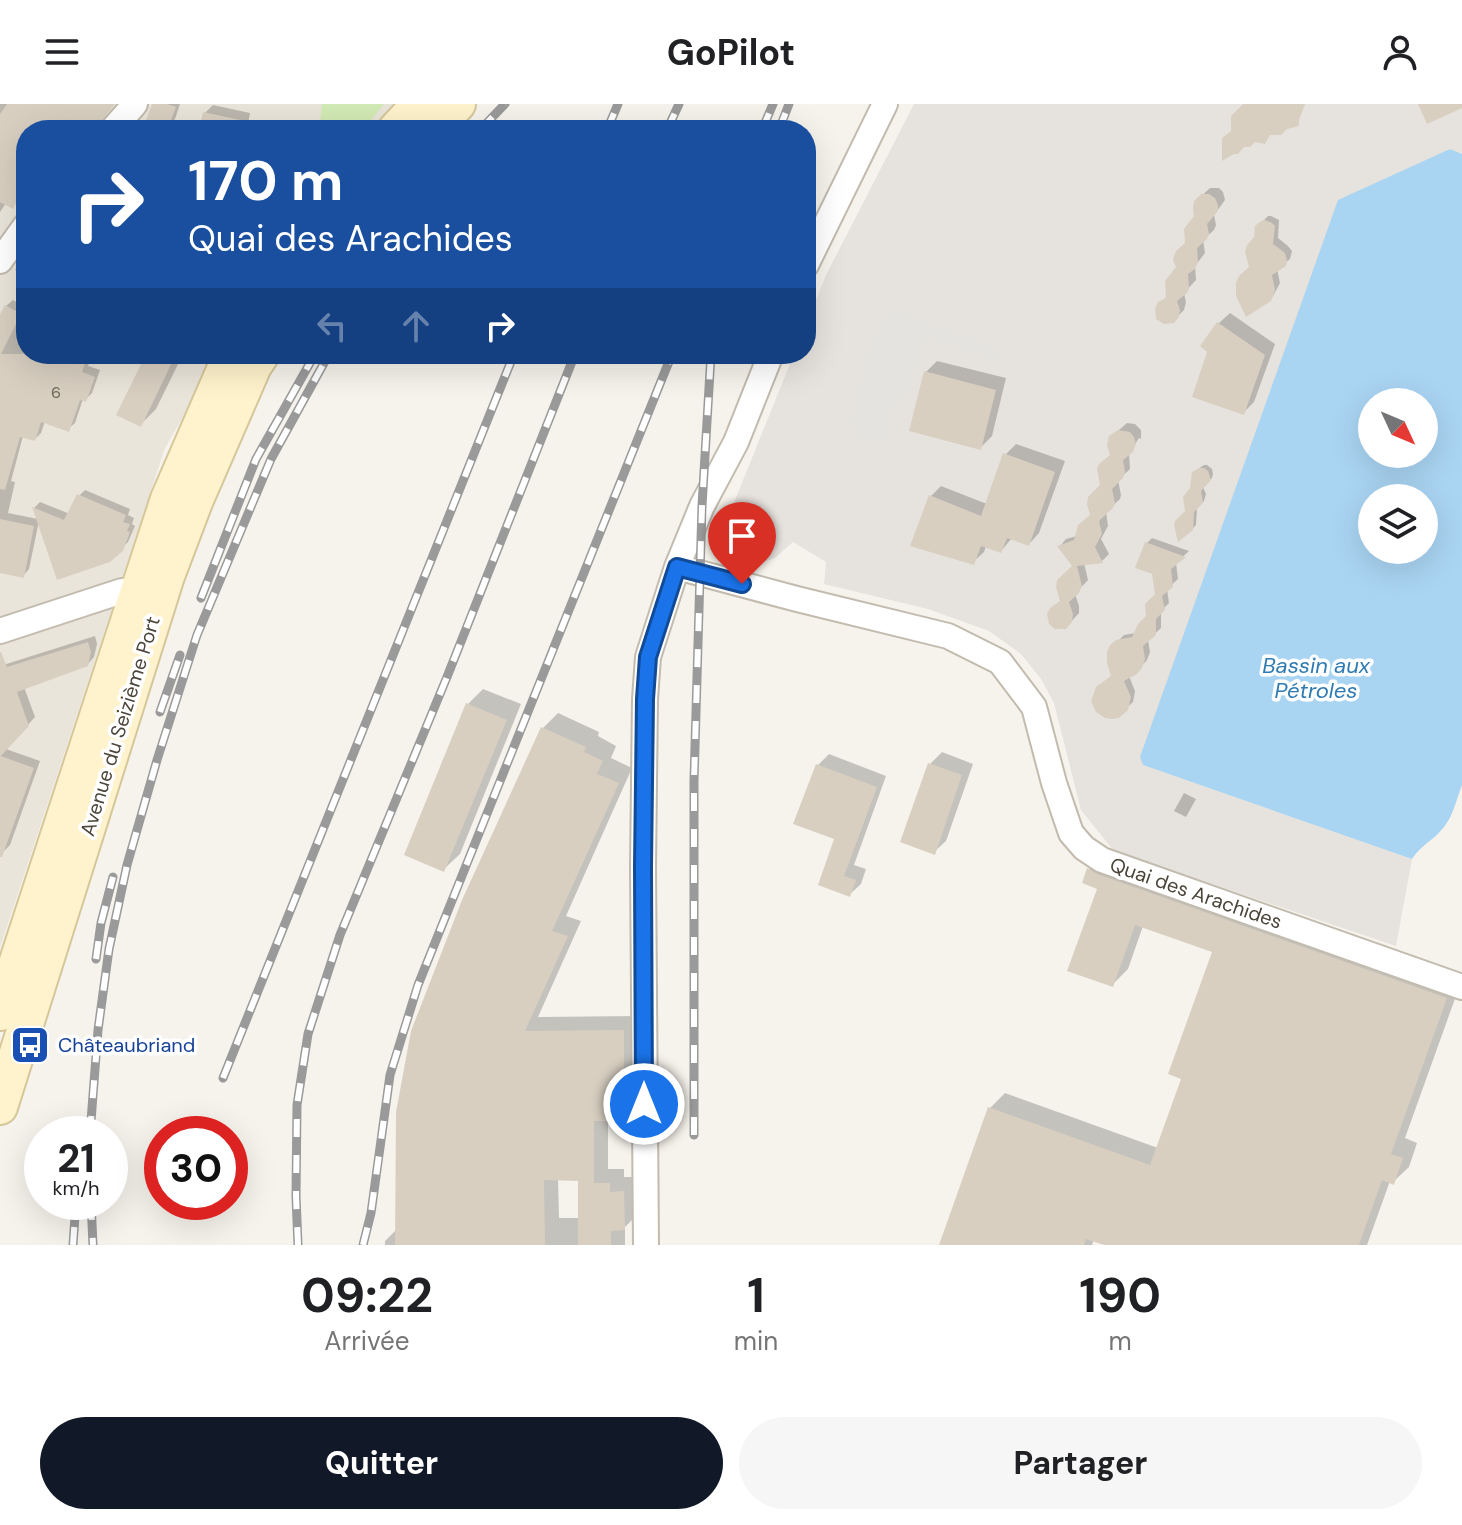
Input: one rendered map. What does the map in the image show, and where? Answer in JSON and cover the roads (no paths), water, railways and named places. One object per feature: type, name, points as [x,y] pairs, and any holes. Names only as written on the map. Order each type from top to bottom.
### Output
[{"type":"main road","points":[[404,120],[419,104]]},
{"type":"main road","points":[[442,120],[458,104]]},
{"type":"main road","name":"Avenue du Seizième Port","points":[[0,1013],[168,499],[227,364]]},
{"type":"main road","name":"Avenue du Seizième Port","points":[[0,1107],[167,576],[195,502],[255,364]]},
{"type":"street","points":[[121,120],[135,104]]},
{"type":"street","points":[[816,245],[885,104]]},
{"type":"street","points":[[0,261],[16,239]]},
{"type":"street","points":[[646,1245],[643,883],[648,657],[677,567],[702,506],[736,442],[767,364]]},
{"type":"street","name":"Quai des Arachides","points":[[677,567],[948,636],[1000,662],[1034,707],[1071,833],[1084,848],[1102,860],[1462,987]]},
{"type":"street","points":[[0,631],[122,591],[137,592]]},
{"type":"water","name":"Bassin aux Pétroles","points":[[1450,149],[1462,154],[1462,785],[1447,823],[1412,859],[1143,765],[1140,757],[1338,200]]},
{"type":"railway","points":[[490,120],[505,104]]},
{"type":"railway","points":[[611,120],[618,104]]},
{"type":"railway","points":[[672,120],[679,104]]},
{"type":"railway","points":[[766,120],[773,104]]},
{"type":"railway","points":[[783,120],[789,104]]},
{"type":"railway","points":[[201,598],[256,459],[309,364]]},
{"type":"railway","points":[[91,1116],[98,1030],[109,949],[127,865],[157,760],[197,635],[271,459],[323,364]]},
{"type":"railway","points":[[223,1078],[510,364]]},
{"type":"railway","points":[[298,1245],[297,1105],[308,1034],[340,935],[447,677],[571,364]]},
{"type":"railway","points":[[363,1245],[371,1213],[390,1075],[418,985],[668,364]]},
{"type":"railway","points":[[694,1135],[694,781],[702,506],[710,364]]},
{"type":"railway","points":[[160,712],[180,655]]},
{"type":"railway","points":[[96,959],[101,923],[113,877]]},
{"type":"railway","points":[[73,1245],[75,1220]]},
{"type":"railway","points":[[92,1220],[93,1245]]},
{"type":"place","name":"Châteaubriand","points":[[30,1045]]}]
